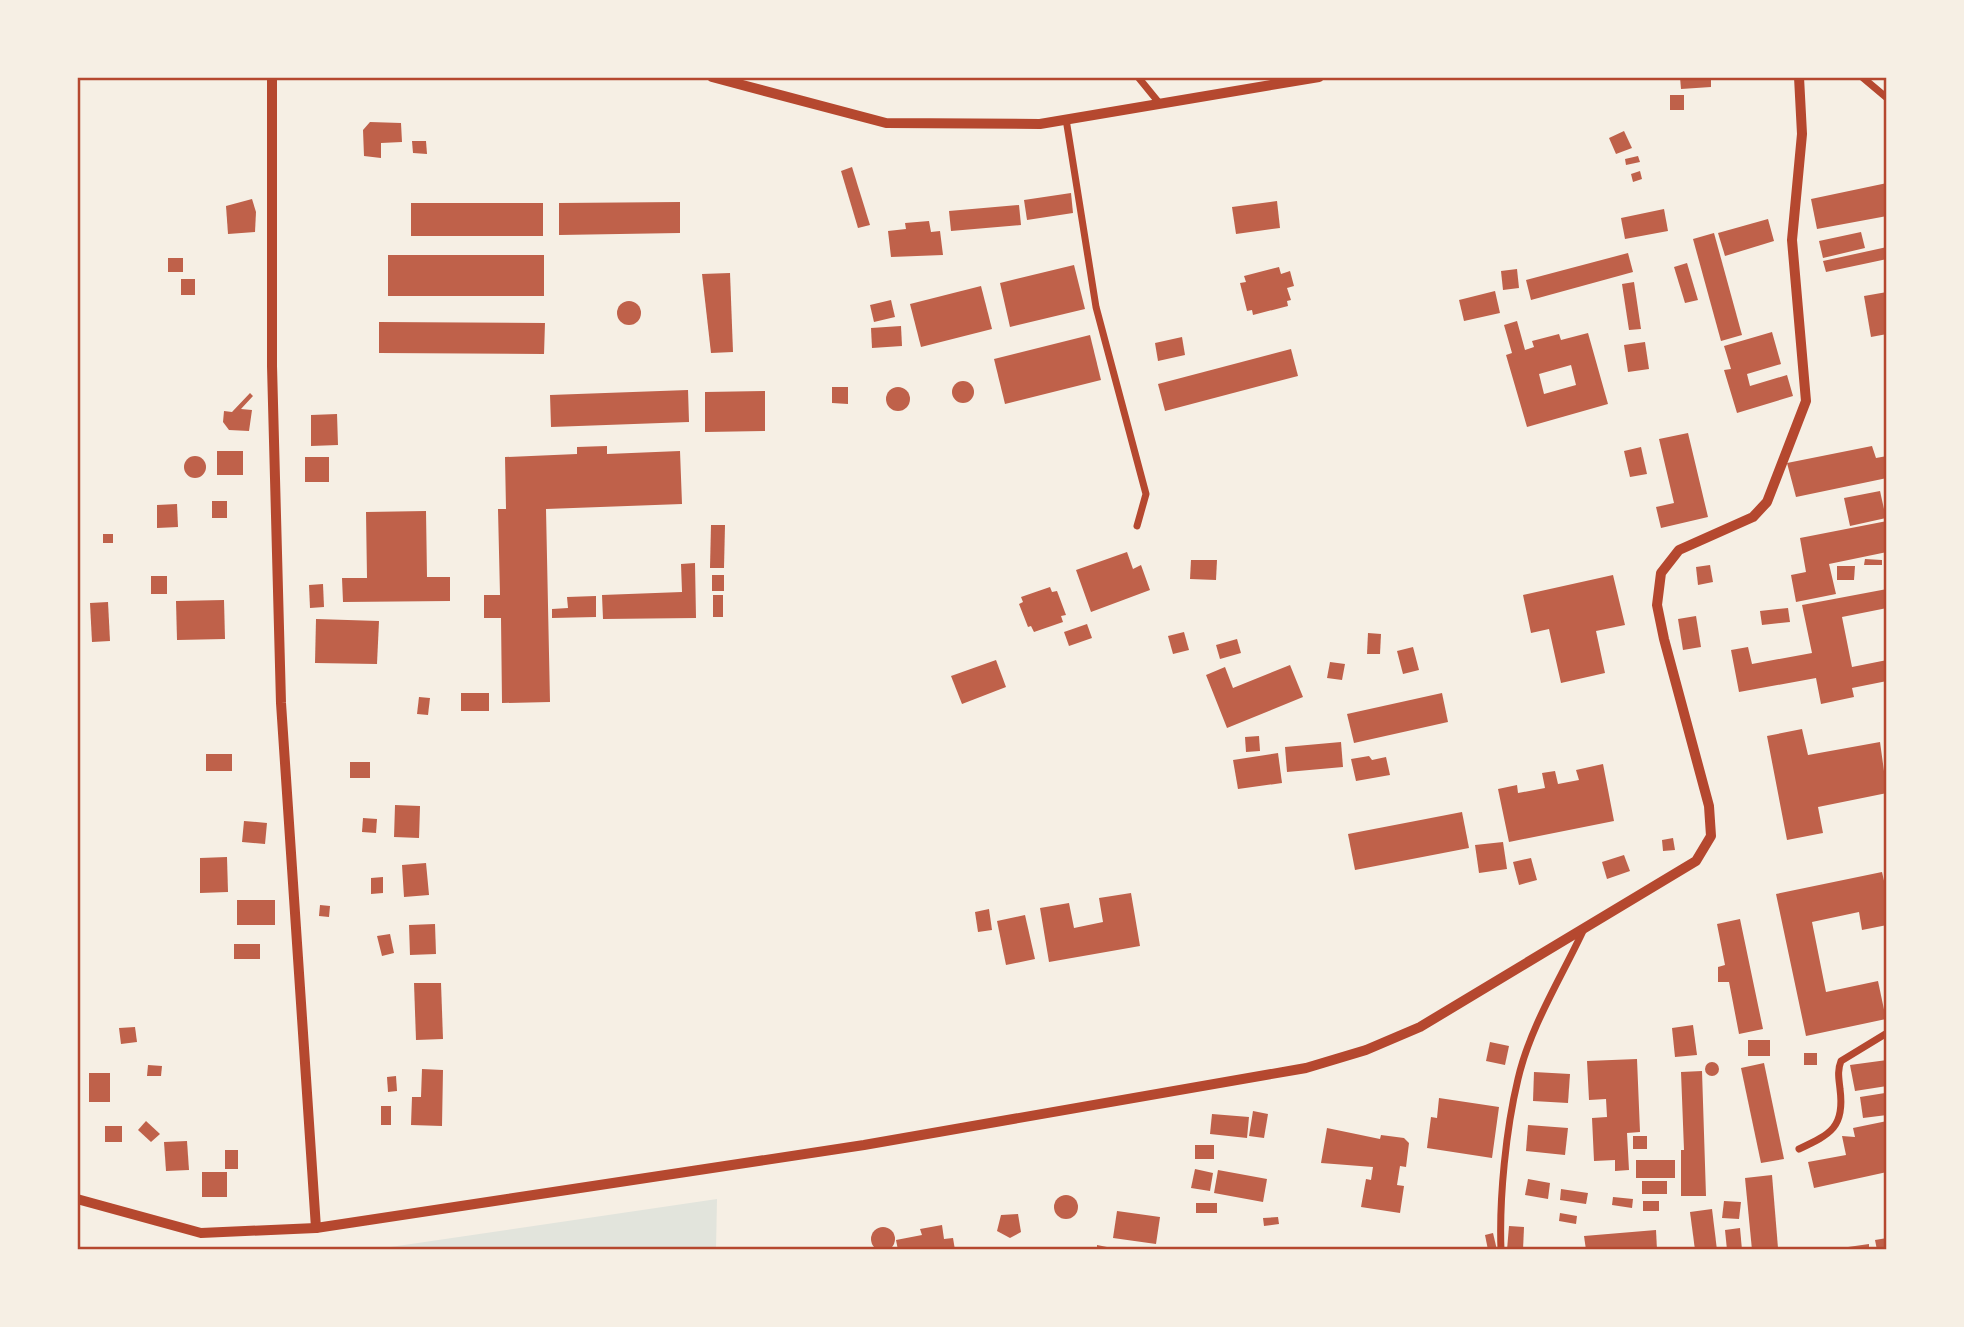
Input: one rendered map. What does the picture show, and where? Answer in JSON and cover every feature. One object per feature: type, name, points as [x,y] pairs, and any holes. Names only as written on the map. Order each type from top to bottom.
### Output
[{"type":"street","points":[[272,77],[272,366],[281,703],[316,1228]]},
{"type":"street","points":[[712,77],[886,122],[1040,124],[1320,77]]},
{"type":"street","points":[[1138,77],[1160,104]]},
{"type":"street","points":[[77,1199],[201,1233],[316,1228],[864,1145],[1306,1068],[1366,1050],[1420,1027],[1696,861],[1711,836],[1709,806],[1657,605],[1661,573],[1679,550],[1752,517],[1767,502],[1807,401],[1792,240],[1802,134],[1798,77]]},
{"type":"street","points":[[1862,77],[1887,98]]},
{"type":"street","points":[[1066,119],[1096,307],[1146,494],[1137,526]]},
{"type":"street","points":[[1501,1250],[1507,1156],[1517,1079],[1528,1047],[1583,931]]},
{"type":"street","points":[[1799,1149],[1817,1140],[1839,1121],[1843,1110],[1838,1070],[1841,1062],[1887,1032]]},
{"type":"shaded area","points":[[717,1199],[716,1250],[370,1250]]},
{"type":"building","points":[[1680,77],[1711,77],[1711,87],[1681,89]]},
{"type":"building","points":[[1670,95],[1684,95],[1684,110],[1670,110]]},
{"type":"building","points":[[370,122],[401,123],[402,142],[381,143],[381,158],[364,156],[363,130]]},
{"type":"building","points":[[1624,131],[1632,148],[1616,154],[1609,138]]},
{"type":"building","points":[[412,141],[426,141],[427,154],[413,153]]},
{"type":"building","points":[[1638,156],[1640,162],[1626,165],[1625,159]]},
{"type":"building","points":[[852,167],[870,225],[858,228],[841,171]]},
{"type":"building","points":[[1640,171],[1642,179],[1633,182],[1631,174]]},
{"type":"building","points":[[1887,183],[1887,216],[1817,229],[1811,199]]},
{"type":"building","points":[[1071,193],[1073,213],[1027,220],[1024,200]]},
{"type":"building","points":[[252,199],[256,212],[255,232],[228,234],[226,206]]},
{"type":"building","points":[[1277,201],[1280,228],[1236,234],[1232,207]]},
{"type":"building","points":[[680,202],[680,233],[559,235],[559,203]]},
{"type":"building","points":[[411,203],[543,203],[543,236],[411,236]]},
{"type":"building","points":[[1019,205],[1021,225],[951,231],[949,211]]},
{"type":"building","points":[[1664,209],[1668,231],[1625,239],[1621,218]]},
{"type":"building","points":[[1768,219],[1774,241],[1725,256],[1718,233]]},
{"type":"building","points":[[929,221],[931,232],[940,231],[943,255],[891,257],[888,231],[906,229],[905,223]]},
{"type":"building","points":[[1861,232],[1865,248],[1823,258],[1819,241]]},
{"type":"building","points":[[1714,233],[1742,335],[1721,341],[1693,239]]},
{"type":"building","points":[[1887,247],[1887,259],[1826,272],[1823,261]]},
{"type":"building","points":[[1628,253],[1633,272],[1531,300],[1526,280]]},
{"type":"building","points":[[388,255],[544,255],[544,296],[388,296]]},
{"type":"building","points":[[168,258],[183,258],[183,272],[168,272]]},
{"type":"building","points":[[1687,263],[1698,300],[1685,303],[1674,267]]},
{"type":"building","points":[[1074,265],[1085,309],[1010,327],[1000,283]]},
{"type":"building","points":[[1279,267],[1281,274],[1290,271],[1294,286],[1287,288],[1291,300],[1287,301],[1288,306],[1253,315],[1252,310],[1247,311],[1240,283],[1246,282],[1244,276]]},
{"type":"building","points":[[1517,269],[1519,288],[1503,290],[1501,271]]},
{"type":"building","points":[[730,273],[733,352],[711,353],[702,274]]},
{"type":"building","points":[[181,279],[195,279],[195,295],[181,295]]},
{"type":"building","points":[[1634,282],[1641,329],[1629,330],[1622,284]]},
{"type":"building","points":[[981,286],[992,329],[921,347],[910,304]]},
{"type":"building","points":[[1495,291],[1500,313],[1464,321],[1459,300]]},
{"type":"building","points":[[1887,292],[1887,334],[1871,337],[1864,296]]},
{"type":"building","points":[[891,300],[895,317],[874,322],[870,305]]},
{"type":"building","points":[[629,301],[638,304],[641,313],[638,322],[629,325],[620,322],[617,313],[620,304]]},
{"type":"building","points":[[1517,321],[1525,350],[1534,347],[1532,341],[1559,334],[1561,340],[1588,333],[1608,404],[1527,427],[1506,355],[1512,353],[1504,325]],"holes":[[[1571,365],[1576,385],[1544,394],[1539,374]]]},
{"type":"building","points":[[379,322],[545,323],[544,354],[379,353]]},
{"type":"building","points":[[901,326],[902,346],[872,348],[871,328]]},
{"type":"building","points":[[1772,332],[1781,364],[1747,374],[1750,386],[1787,375],[1793,396],[1737,413],[1724,370],[1731,369],[1724,346]]},
{"type":"building","points":[[1090,335],[1101,380],[1005,404],[994,359]]},
{"type":"building","points":[[1182,337],[1185,355],[1158,361],[1155,343]]},
{"type":"building","points":[[1645,342],[1649,369],[1628,372],[1624,345]]},
{"type":"building","points":[[1291,349],[1298,376],[1165,411],[1158,384]]},
{"type":"building","points":[[959,381],[967,381],[974,388],[974,396],[967,403],[959,403],[952,396],[952,388]]},
{"type":"building","points":[[832,387],[848,387],[848,404],[832,403]]},
{"type":"building","points":[[893,387],[903,387],[910,394],[910,404],[903,411],[893,411],[886,404],[886,394]]},
{"type":"building","points":[[688,390],[689,422],[551,427],[550,395]]},
{"type":"building","points":[[765,391],[765,431],[705,432],[705,392]]},
{"type":"building","points":[[250,393],[253,396],[241,409],[252,410],[249,431],[229,430],[223,422],[224,411],[232,412]]},
{"type":"building","points":[[337,414],[338,445],[311,446],[311,415]]},
{"type":"building","points":[[1688,433],[1708,517],[1661,528],[1656,507],[1674,503],[1659,439]]},
{"type":"building","points":[[607,446],[607,454],[680,451],[682,504],[546,509],[550,702],[502,703],[501,618],[484,618],[484,595],[500,595],[498,509],[506,509],[505,457],[577,454],[577,447]]},
{"type":"building","points":[[1872,446],[1876,458],[1887,456],[1887,478],[1796,497],[1787,463]]},
{"type":"building","points":[[1641,447],[1647,474],[1630,477],[1624,451]]},
{"type":"building","points":[[217,451],[243,451],[243,475],[217,475]]},
{"type":"building","points":[[195,456],[203,459],[206,467],[203,475],[195,478],[187,475],[184,467],[187,459]]},
{"type":"building","points":[[305,457],[329,457],[329,482],[305,482]]},
{"type":"building","points":[[1880,491],[1886,518],[1850,526],[1844,498]]},
{"type":"building","points":[[212,501],[227,501],[227,518],[212,518]]},
{"type":"building","points":[[177,504],[178,527],[157,528],[157,505]]},
{"type":"building","points":[[426,511],[427,577],[450,577],[450,601],[343,602],[342,578],[367,578],[366,512]]},
{"type":"building","points":[[1887,521],[1887,552],[1829,564],[1836,594],[1796,602],[1791,575],[1806,572],[1800,538]]},
{"type":"building","points":[[711,525],[725,525],[724,568],[710,568]]},
{"type":"building","points":[[103,534],[113,534],[113,543],[103,543]]},
{"type":"building","points":[[1127,552],[1133,569],[1141,565],[1150,590],[1091,612],[1076,570]]},
{"type":"building","points":[[1865,559],[1882,560],[1882,565],[1864,565]]},
{"type":"building","points":[[1191,560],[1217,560],[1216,580],[1190,579]]},
{"type":"building","points":[[695,563],[696,618],[603,619],[602,595],[682,592],[681,564]]},
{"type":"building","points":[[1710,565],[1713,582],[1698,585],[1696,567]]},
{"type":"building","points":[[1837,566],[1855,566],[1854,580],[1837,580]]},
{"type":"building","points":[[712,575],[724,575],[724,591],[712,591]]},
{"type":"building","points":[[1613,575],[1625,625],[1596,631],[1605,673],[1561,683],[1549,629],[1531,633],[1523,595]]},
{"type":"building","points":[[151,576],[167,576],[167,594],[151,594]]},
{"type":"building","points":[[323,584],[324,607],[310,608],[309,585]]},
{"type":"building","points":[[1050,587],[1052,592],[1057,591],[1066,615],[1061,616],[1063,622],[1034,632],[1031,626],[1028,627],[1019,604],[1023,602],[1021,597]]},
{"type":"building","points":[[1887,589],[1887,608],[1842,617],[1852,667],[1887,660],[1887,681],[1852,688],[1854,697],[1821,704],[1816,678],[1739,692],[1731,650],[1748,647],[1752,664],[1812,653],[1802,605]]},
{"type":"building","points":[[713,595],[723,595],[723,617],[713,617]]},
{"type":"building","points":[[596,596],[596,617],[552,618],[552,609],[568,608],[567,597]]},
{"type":"building","points":[[224,600],[225,639],[177,640],[176,601]]},
{"type":"building","points":[[108,602],[110,641],[92,642],[90,603]]},
{"type":"building","points":[[1788,608],[1790,622],[1762,625],[1760,611]]},
{"type":"building","points":[[1696,616],[1701,647],[1683,650],[1678,619]]},
{"type":"building","points":[[316,619],[379,621],[377,664],[315,663]]},
{"type":"building","points":[[1087,624],[1092,638],[1069,646],[1064,632]]},
{"type":"building","points":[[1184,632],[1189,650],[1173,654],[1168,636]]},
{"type":"building","points":[[1368,633],[1381,634],[1380,654],[1367,654]]},
{"type":"building","points":[[1237,639],[1241,653],[1220,659],[1216,645]]},
{"type":"building","points":[[1413,647],[1419,670],[1403,674],[1397,651]]},
{"type":"building","points":[[996,660],[1006,687],[962,704],[951,676]]},
{"type":"building","points":[[1330,662],[1345,664],[1342,680],[1327,678]]},
{"type":"building","points":[[1290,665],[1303,697],[1227,728],[1206,675],[1225,667],[1233,688]]},
{"type":"building","points":[[461,693],[489,693],[489,711],[461,711]]},
{"type":"building","points":[[1442,693],[1448,722],[1354,743],[1347,714]]},
{"type":"building","points":[[419,697],[430,698],[428,715],[417,714]]},
{"type":"building","points":[[1802,729],[1808,755],[1880,742],[1887,793],[1818,807],[1823,833],[1787,840],[1767,736]]},
{"type":"building","points":[[1259,736],[1260,751],[1246,752],[1245,737]]},
{"type":"building","points":[[1341,742],[1343,767],[1287,772],[1285,747]]},
{"type":"building","points":[[1278,753],[1282,783],[1238,789],[1233,760]]},
{"type":"building","points":[[206,754],[232,754],[232,771],[206,771]]},
{"type":"building","points":[[1369,756],[1372,760],[1386,757],[1390,775],[1356,781],[1351,759]]},
{"type":"building","points":[[350,762],[370,762],[370,778],[350,778]]},
{"type":"building","points":[[1603,764],[1614,821],[1509,842],[1498,789],[1517,785],[1518,793],[1545,788],[1542,773],[1555,771],[1558,784],[1579,780],[1576,770]]},
{"type":"building","points":[[395,805],[420,806],[419,838],[394,837]]},
{"type":"building","points":[[1462,812],[1469,848],[1355,870],[1348,834]]},
{"type":"building","points":[[363,818],[377,819],[376,833],[362,832]]},
{"type":"building","points":[[244,821],[267,823],[265,844],[242,842]]},
{"type":"building","points":[[1673,838],[1675,850],[1663,851],[1662,840]]},
{"type":"building","points":[[1503,842],[1507,869],[1479,873],[1475,845]]},
{"type":"building","points":[[1624,855],[1630,871],[1607,879],[1602,862]]},
{"type":"building","points":[[227,857],[228,892],[200,893],[200,858]]},
{"type":"building","points":[[1531,858],[1537,880],[1519,885],[1513,862]]},
{"type":"building","points":[[426,863],[429,895],[404,897],[402,865]]},
{"type":"building","points":[[1882,872],[1887,894],[1887,925],[1862,930],[1859,912],[1812,922],[1826,992],[1878,981],[1886,1019],[1806,1036],[1776,894]]},
{"type":"building","points":[[383,877],[383,893],[371,894],[371,878]]},
{"type":"building","points":[[1131,893],[1140,946],[1049,962],[1040,908],[1069,903],[1074,928],[1103,922],[1099,898]]},
{"type":"building","points":[[237,900],[275,900],[275,925],[237,925]]},
{"type":"building","points":[[320,905],[330,906],[329,917],[319,916]]},
{"type":"building","points":[[989,909],[992,930],[978,932],[975,912]]},
{"type":"building","points":[[1025,915],[1035,959],[1006,965],[997,921]]},
{"type":"building","points":[[1740,919],[1763,1029],[1739,1034],[1729,982],[1718,982],[1718,967],[1725,965],[1717,924]]},
{"type":"building","points":[[435,924],[436,954],[410,955],[409,925]]},
{"type":"building","points":[[390,934],[394,953],[382,956],[377,936]]},
{"type":"building","points":[[234,944],[260,944],[260,959],[234,959]]},
{"type":"building","points":[[414,983],[441,983],[443,1039],[416,1040]]},
{"type":"building","points":[[1693,1025],[1697,1055],[1675,1057],[1672,1028]]},
{"type":"building","points":[[135,1027],[137,1042],[121,1044],[119,1028]]},
{"type":"building","points":[[1748,1040],[1770,1040],[1770,1056],[1748,1056]]},
{"type":"building","points":[[1490,1042],[1509,1046],[1505,1065],[1486,1061]]},
{"type":"building","points":[[1804,1053],[1817,1053],[1817,1065],[1804,1065]]},
{"type":"building","points":[[1637,1059],[1640,1132],[1627,1133],[1629,1170],[1615,1171],[1615,1160],[1594,1161],[1592,1118],[1607,1117],[1606,1099],[1589,1100],[1587,1061]]},
{"type":"building","points":[[1887,1060],[1887,1086],[1855,1091],[1850,1065]]},
{"type":"building","points":[[1709,1062],[1715,1062],[1719,1069],[1715,1076],[1709,1076],[1705,1072],[1705,1066]]},
{"type":"building","points":[[1764,1063],[1784,1159],[1761,1163],[1741,1068]]},
{"type":"building","points":[[148,1065],[162,1066],[161,1076],[147,1076]]},
{"type":"building","points":[[422,1069],[443,1070],[442,1126],[411,1125],[412,1097],[421,1097]]},
{"type":"building","points":[[1702,1071],[1706,1196],[1681,1196],[1681,1150],[1684,1150],[1681,1072]]},
{"type":"building","points":[[1534,1072],[1570,1074],[1568,1103],[1533,1101]]},
{"type":"building","points":[[89,1073],[110,1073],[110,1102],[89,1102]]},
{"type":"building","points":[[396,1076],[397,1091],[388,1092],[387,1077]]},
{"type":"building","points":[[1885,1093],[1887,1115],[1863,1118],[1860,1097]]},
{"type":"building","points":[[1439,1098],[1499,1107],[1492,1158],[1427,1148],[1431,1117],[1437,1118]]},
{"type":"building","points":[[381,1106],[391,1106],[391,1125],[381,1125]]},
{"type":"building","points":[[1253,1111],[1268,1114],[1264,1138],[1249,1136]]},
{"type":"building","points":[[1212,1114],[1249,1117],[1247,1138],[1210,1134]]},
{"type":"building","points":[[146,1121],[160,1134],[151,1142],[138,1130]]},
{"type":"building","points":[[1887,1121],[1887,1172],[1814,1188],[1808,1162],[1846,1155],[1842,1136],[1855,1137],[1853,1128]]},
{"type":"building","points":[[1528,1125],[1568,1128],[1565,1155],[1526,1151]]},
{"type":"building","points":[[105,1126],[122,1126],[122,1142],[105,1142]]},
{"type":"building","points":[[1327,1128],[1380,1139],[1381,1135],[1404,1138],[1409,1143],[1406,1167],[1400,1166],[1397,1185],[1404,1186],[1400,1213],[1361,1207],[1366,1179],[1371,1180],[1373,1167],[1321,1163]]},
{"type":"building","points":[[1633,1136],[1647,1136],[1647,1149],[1633,1149]]},
{"type":"building","points":[[187,1141],[189,1170],[166,1171],[164,1142]]},
{"type":"building","points":[[1195,1145],[1214,1145],[1214,1159],[1195,1159]]},
{"type":"building","points":[[225,1150],[238,1150],[238,1169],[225,1169]]},
{"type":"building","points":[[1636,1160],[1675,1160],[1675,1178],[1636,1178]]},
{"type":"building","points":[[1195,1169],[1213,1173],[1210,1191],[1191,1188]]},
{"type":"building","points":[[1218,1170],[1267,1179],[1263,1202],[1214,1193]]},
{"type":"building","points":[[202,1172],[227,1172],[227,1197],[202,1197]]},
{"type":"building","points":[[1772,1175],[1778,1248],[1752,1250],[1745,1178]]},
{"type":"building","points":[[1528,1179],[1550,1183],[1548,1199],[1525,1195]]},
{"type":"building","points":[[1642,1181],[1667,1181],[1667,1194],[1642,1194]]},
{"type":"building","points":[[1561,1189],[1588,1193],[1586,1204],[1560,1200]]},
{"type":"building","points":[[1066,1195],[1075,1198],[1078,1207],[1075,1216],[1066,1219],[1057,1216],[1054,1207],[1057,1198]]},
{"type":"building","points":[[1613,1197],[1633,1199],[1632,1208],[1612,1205]]},
{"type":"building","points":[[1643,1201],[1659,1201],[1659,1211],[1643,1211]]},
{"type":"building","points":[[1724,1201],[1741,1202],[1739,1219],[1722,1218]]},
{"type":"building","points":[[1196,1203],[1217,1203],[1217,1213],[1196,1213]]},
{"type":"building","points":[[1712,1209],[1717,1250],[1695,1250],[1690,1212]]},
{"type":"building","points":[[1117,1211],[1160,1217],[1156,1244],[1113,1238]]},
{"type":"building","points":[[1560,1213],[1577,1216],[1576,1224],[1559,1221]]},
{"type":"building","points":[[1018,1214],[1021,1232],[1010,1238],[997,1231],[1001,1215]]},
{"type":"building","points":[[1278,1217],[1279,1224],[1264,1226],[1263,1218]]},
{"type":"building","points":[[942,1225],[944,1239],[953,1238],[955,1250],[898,1250],[896,1240],[922,1235],[920,1229]]},
{"type":"building","points":[[1509,1226],[1524,1227],[1523,1250],[1507,1250]]},
{"type":"building","points":[[883,1227],[891,1231],[895,1239],[891,1247],[883,1251],[875,1247],[871,1239],[875,1231]]},
{"type":"building","points":[[1740,1228],[1742,1250],[1727,1250],[1725,1230]]},
{"type":"building","points":[[1656,1230],[1657,1250],[1586,1250],[1584,1236]]},
{"type":"building","points":[[1493,1233],[1497,1250],[1488,1250],[1485,1235]]},
{"type":"building","points":[[1887,1238],[1887,1250],[1877,1250],[1875,1240]]},
{"type":"building","points":[[1869,1244],[1869,1250],[1841,1250],[1841,1248]]},
{"type":"building","points":[[1097,1245],[1117,1249],[1117,1250],[1097,1250]]}]
